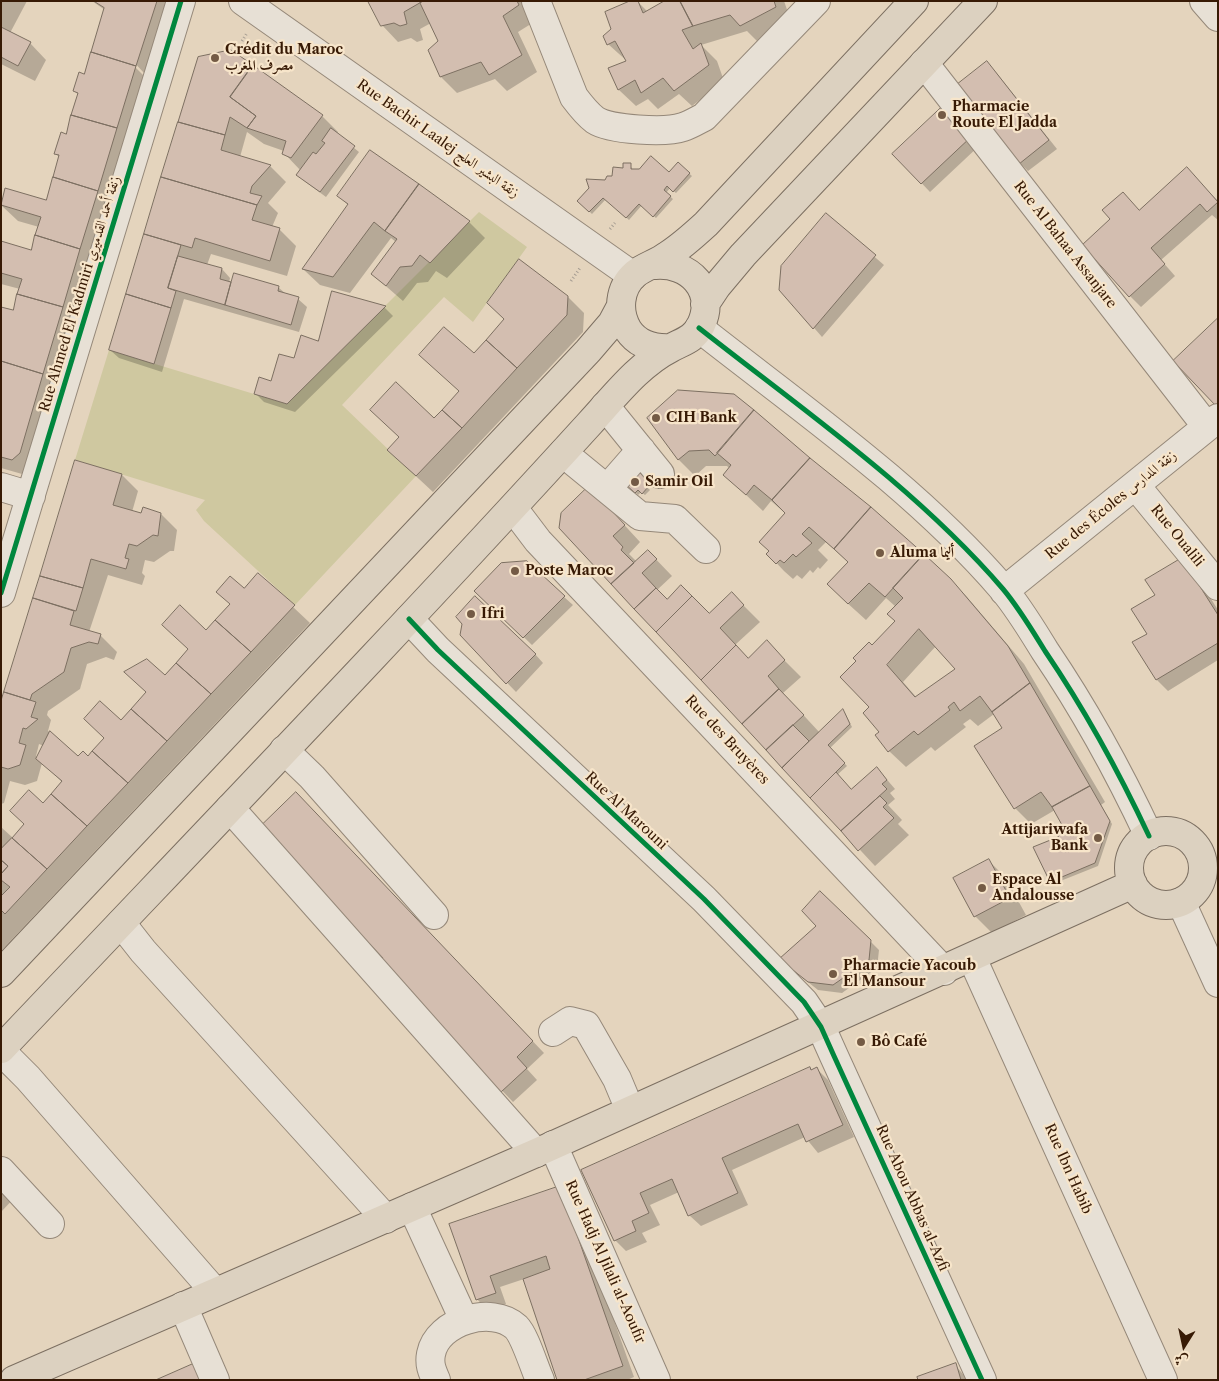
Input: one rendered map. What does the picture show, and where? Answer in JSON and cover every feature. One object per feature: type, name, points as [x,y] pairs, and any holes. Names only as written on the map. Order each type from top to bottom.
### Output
[{"type":"main road","points":[[1,1050],[513,508],[605,406],[641,369],[671,348],[692,337],[717,286],[743,255],[983,1]]},
{"type":"main road","points":[[1,973],[588,351],[612,322],[620,308],[624,291],[644,270],[682,246],[706,224],[909,3]]},
{"type":"main road","points":[[644,270],[667,264],[689,273],[700,287],[702,316]]},
{"type":"main road","points":[[620,308],[626,325],[637,340],[659,348],[671,348]]},
{"type":"main road","points":[[1160,832],[1179,834],[1209,851],[1201,882],[1191,896],[1181,902],[1170,905],[1153,903],[1143,898],[1132,884],[1129,868],[1131,857],[1140,842],[1148,836],[1160,832]]},
{"type":"main road","points":[[14,1380],[545,1149],[777,1044],[821,1027],[1132,884]]},
{"type":"street","name":"Rue Ahmed El Kadmiri زنقة أحمد القدميري","points":[[1,593],[181,1]]},
{"type":"street","name":"Rue Bachir Laalej زنقة البشير العلج","points":[[243,1],[644,270]]},
{"type":"street","points":[[536,1],[574,97],[582,108],[596,121],[611,126],[660,130],[683,127],[704,117],[816,1]]},
{"type":"street","points":[[1204,1],[1218,17]]},
{"type":"street","name":"Rue Al Bahaa Assanjare","points":[[924,63],[1212,423]]},
{"type":"street","points":[[702,316],[890,480],[978,561],[1004,591],[1082,709],[1133,802],[1148,836]]},
{"type":"street","points":[[605,406],[660,474]]},
{"type":"street","name":"Rue des Écoles زنقة المدارس","points":[[1004,591],[1212,423]]},
{"type":"street","points":[[607,489],[641,450]]},
{"type":"street","points":[[563,452],[640,516],[675,519],[706,549]]},
{"type":"street","name":"Rue Oualili","points":[[1136,486],[1218,586]]},
{"type":"street","points":[[1,487],[31,496]]},
{"type":"street","name":"Rue des Bruyères","points":[[513,508],[538,541],[944,971]]},
{"type":"street","name":"Rue Al Marouni","points":[[409,618],[438,650],[704,899],[804,1002],[821,1027]]},
{"type":"street","points":[[284,750],[312,777],[434,915]]},
{"type":"street","name":"Rue Hadj Al Jilali al-Aoufir","points":[[230,808],[254,838],[545,1149],[656,1380]]},
{"type":"street","points":[[1181,902],[1218,983]]},
{"type":"street","points":[[121,923],[144,951],[386,1219]]},
{"type":"street","name":"Rue Ibn Habib","points":[[972,958],[1163,1380]]},
{"type":"street","points":[[552,1032],[570,1021],[586,1025],[617,1079],[630,1110]]},
{"type":"street","name":"Rue Abou Abbas al-Azfi","points":[[821,1027],[982,1380]]},
{"type":"street","points":[[1,1050],[28,1078],[215,1292]]},
{"type":"street","points":[[1,1171],[50,1224]]},
{"type":"street","points":[[412,1207],[464,1320]]},
{"type":"street","points":[[183,1306],[215,1380]]},
{"type":"street","points":[[436,1380],[430,1367],[431,1353],[436,1341],[464,1320],[495,1317],[517,1328],[540,1380]]},
{"type":"path","points":[[610,229],[615,224]]},
{"type":"path","points":[[571,281],[580,268]]},
{"type":"shaded area","points":[[479,212],[527,247],[473,322],[444,297],[342,405],[416,476],[295,605],[204,521],[196,510],[205,500],[75,460],[109,350],[287,404]]},
{"type":"building","points":[[94,1],[157,1],[136,66],[91,52],[104,8]]},
{"type":"building","points":[[368,1],[423,1],[404,12],[407,24],[400,26],[394,23],[381,26]]},
{"type":"building","points":[[423,1],[517,1],[519,5],[503,16],[522,55],[489,75],[481,62],[440,77],[428,50],[438,41],[420,3]]},
{"type":"building","points":[[630,1],[638,1],[643,13],[664,1],[680,1],[693,26],[682,30],[693,49],[701,43],[709,65],[674,91],[663,78],[641,93],[635,80],[618,90],[608,68],[626,61],[615,41],[607,45],[603,36],[611,29],[605,12]]},
{"type":"building","points":[[680,1],[774,1],[776,7],[740,26],[730,15],[693,26]]},
{"type":"building","points":[[1,27],[31,42],[18,66],[1,57]]},
{"type":"building","points":[[231,50],[253,65],[230,97],[256,116],[247,128],[230,117],[225,135],[178,122],[198,57]]},
{"type":"building","points":[[91,52],[136,66],[117,128],[71,115],[78,93],[73,91],[79,72],[84,74]]},
{"type":"building","points":[[987,61],[1049,140],[1019,164],[954,87]]},
{"type":"building","points":[[253,65],[323,115],[291,158],[282,154],[286,141],[247,128],[256,116],[230,97]]},
{"type":"building","points":[[944,105],[972,136],[921,184],[892,154]]},
{"type":"building","points":[[71,115],[117,128],[98,191],[53,177],[59,155],[54,154],[61,132],[66,134]]},
{"type":"building","points":[[178,122],[225,135],[221,150],[271,165],[252,186],[250,193],[262,196],[257,205],[161,177]]},
{"type":"building","points":[[331,128],[355,146],[320,192],[296,175],[313,152],[316,154],[325,143],[322,141]]},
{"type":"building","points":[[370,150],[419,184],[385,231],[374,222],[333,277],[302,269],[348,204],[337,196]]},
{"type":"building","points":[[651,156],[669,172],[678,162],[690,173],[673,192],[667,186],[664,190],[671,196],[653,217],[639,204],[626,218],[603,198],[589,212],[577,201],[589,188],[586,179],[605,180],[607,176],[612,176],[613,167],[623,168],[623,163],[631,163],[631,169],[639,169]]},
{"type":"building","points":[[1187,167],[1218,202],[1207,212],[1200,204],[1151,248],[1165,264],[1129,297],[1082,245],[1110,219],[1102,210],[1123,192],[1139,210]]},
{"type":"building","points":[[53,177],[98,191],[80,249],[35,235],[41,217],[1,205],[5,188],[46,200]]},
{"type":"building","points":[[161,177],[257,205],[252,220],[280,228],[270,261],[195,238],[192,248],[144,234]]},
{"type":"building","points":[[419,184],[470,221],[430,263],[420,255],[412,266],[400,267],[386,286],[371,274],[397,239],[385,231]]},
{"type":"building","points":[[826,213],[876,255],[813,329],[779,290],[781,266]]},
{"type":"building","points":[[144,234],[181,245],[168,288],[176,291],[171,308],[126,294]]},
{"type":"building","points":[[35,235],[80,249],[63,307],[17,294],[22,279],[1,273],[1,241],[31,250]]},
{"type":"building","points":[[178,256],[222,268],[220,279],[231,282],[225,305],[168,288]]},
{"type":"building","points":[[519,259],[568,296],[567,315],[517,368],[486,340],[504,319],[487,303]]},
{"type":"building","points":[[234,273],[279,286],[278,291],[299,297],[291,325],[225,305]]},
{"type":"building","points":[[332,291],[386,306],[287,404],[254,394],[259,377],[271,381],[279,354],[294,358],[301,335],[318,341]]},
{"type":"building","points":[[17,294],[63,307],[43,374],[1,361],[1,307],[13,310]]},
{"type":"building","points":[[126,294],[171,308],[154,364],[109,350]]},
{"type":"building","points":[[1218,318],[1218,407],[1217,407],[1173,361]]},
{"type":"building","points":[[444,327],[474,353],[486,340],[517,368],[462,428],[442,410],[459,391],[419,355]]},
{"type":"building","points":[[1,361],[43,374],[20,453],[12,460],[1,457]]},
{"type":"building","points":[[396,382],[434,418],[442,410],[462,428],[416,476],[387,450],[399,437],[370,410]]},
{"type":"building","points":[[678,390],[734,394],[754,410],[715,456],[709,450],[689,451],[678,460],[647,418]]},
{"type":"building","points":[[754,410],[810,458],[772,500],[754,485],[746,495],[723,475],[731,465],[717,453]]},
{"type":"building","points":[[810,458],[871,507],[834,549],[809,527],[802,534],[812,543],[796,557],[793,554],[784,563],[780,560],[776,564],[766,554],[769,551],[759,542],[785,513],[772,500]]},
{"type":"building","points":[[75,460],[122,474],[113,505],[141,513],[143,507],[161,513],[158,536],[153,535],[137,546],[129,544],[125,558],[129,559],[126,569],[91,559],[83,588],[40,576]]},
{"type":"building","points":[[636,469],[647,480],[644,483],[648,487],[642,494],[638,490],[635,493],[623,482]]},
{"type":"building","points":[[589,486],[625,525],[613,536],[623,547],[621,550],[634,563],[611,584],[559,528],[561,513]]},
{"type":"building","points":[[871,507],[924,554],[885,597],[869,583],[848,604],[827,584],[848,562],[834,549]]},
{"type":"building","points":[[648,550],[657,559],[642,573],[656,588],[634,609],[611,584]]},
{"type":"building","points":[[924,554],[951,579],[1008,646],[1030,683],[992,712],[980,696],[960,711],[954,702],[948,707],[950,710],[918,735],[914,731],[888,752],[875,735],[879,732],[863,713],[869,707],[840,677],[856,661],[853,658],[869,642],[872,645],[895,621],[887,614],[903,598],[893,588]],"holes":[[[919,629],[955,669],[915,697],[887,665]]]},
{"type":"building","points":[[1182,558],[1218,615],[1218,643],[1156,680],[1132,642],[1147,634],[1131,609],[1155,595],[1145,580]]},
{"type":"building","points":[[527,561],[565,596],[523,638],[474,591],[501,563]]},
{"type":"building","points":[[258,573],[295,605],[251,652],[215,620],[230,604],[216,592],[230,576],[244,588]]},
{"type":"building","points":[[40,576],[83,588],[76,611],[33,598]]},
{"type":"building","points":[[681,585],[692,596],[656,632],[634,609],[656,588],[667,599]]},
{"type":"building","points":[[732,592],[744,605],[720,628],[736,645],[701,680],[656,632],[692,596],[709,613]]},
{"type":"building","points":[[475,596],[536,654],[506,684],[460,635],[462,624],[456,617]]},
{"type":"building","points":[[33,598],[74,611],[70,625],[101,634],[98,644],[89,642],[71,648],[64,672],[32,694],[30,700],[4,692]]},
{"type":"building","points":[[180,605],[206,630],[215,620],[251,652],[211,694],[176,663],[188,649],[162,625]]},
{"type":"building","points":[[767,640],[785,660],[768,676],[779,689],[742,724],[701,680],[736,645],[748,658]]},
{"type":"building","points":[[147,659],[165,675],[176,663],[211,694],[167,741],[131,709],[146,692],[124,672]]},
{"type":"building","points":[[1030,683],[1090,786],[1052,807],[1041,792],[1014,809],[974,746],[1002,728],[992,712]]},
{"type":"building","points":[[779,689],[804,715],[766,750],[742,724]]},
{"type":"building","points":[[4,692],[36,702],[31,717],[38,719],[26,729],[23,728],[19,743],[26,745],[20,765],[8,769],[1,767],[1,701]]},
{"type":"building","points":[[100,701],[121,720],[131,709],[167,741],[128,783],[92,751],[104,738],[84,719]]},
{"type":"building","points":[[843,709],[850,724],[828,745],[845,763],[810,798],[782,768]]},
{"type":"building","points":[[793,725],[809,741],[782,768],[766,750]]},
{"type":"building","points":[[50,731],[78,756],[83,751],[88,756],[92,751],[128,783],[87,826],[51,794],[62,781],[36,759]]},
{"type":"building","points":[[877,767],[887,780],[882,784],[887,789],[841,831],[810,798],[836,772],[851,789]]},
{"type":"building","points":[[1090,786],[1110,821],[1095,863],[1050,882],[1033,847],[1058,837],[1062,825],[1052,807]]},
{"type":"building","points":[[29,790],[43,803],[51,794],[87,826],[47,869],[12,838],[24,824],[10,811]]},
{"type":"building","points":[[296,792],[533,1041],[517,1057],[527,1068],[501,1092],[378,963],[383,958],[259,828]]},
{"type":"building","points":[[880,796],[887,803],[883,807],[894,818],[858,851],[841,831]]},
{"type":"building","points":[[12,838],[47,869],[5,914],[1,910],[1,896],[10,887],[1,880],[1,874],[8,866],[1,860],[1,849]]},
{"type":"building","name":"Espace Al Andalousse","points":[[989,859],[1010,898],[974,917],[953,878]]},
{"type":"building","points":[[1,860],[8,866],[1,874]]},
{"type":"building","points":[[820,891],[871,940],[869,960],[833,985],[808,982],[779,959],[816,926],[802,911]]},
{"type":"building","points":[[810,1067],[811,1070],[817,1067],[843,1125],[806,1142],[798,1124],[722,1158],[738,1193],[688,1216],[672,1179],[640,1193],[649,1213],[632,1221],[636,1231],[614,1241],[581,1170]]},
{"type":"building","points":[[560,1186],[623,1366],[584,1380],[557,1380],[523,1279],[550,1269],[546,1256],[490,1276],[496,1293],[476,1300],[449,1224]]},
{"type":"building","points":[[956,1363],[961,1380],[918,1380],[917,1377]]},
{"type":"building","points":[[193,1364],[201,1380],[156,1380]]},
{"type":"cycle path","points":[[1,593],[181,1]]},
{"type":"cycle path","points":[[699,328],[818,420],[896,484],[969,552],[1003,589],[1025,619],[1088,719],[1126,788],[1149,836]]},
{"type":"cycle path","points":[[409,619],[438,650],[704,899],[804,1002],[821,1027],[982,1380]]},
{"type":"place","name":"Crédit du Maroc مصرف المغرب","points":[[215,58]]},
{"type":"place","name":"Pharmacie Route El Jadda","points":[[942,115]]},
{"type":"place","name":"CIH Bank","points":[[656,418]]},
{"type":"place","name":"Samir Oil","points":[[635,482]]},
{"type":"place","name":"Aluma أليما","points":[[880,553]]},
{"type":"place","name":"Poste Maroc","points":[[515,571]]},
{"type":"place","name":"Ifri","points":[[471,614]]},
{"type":"place","name":"Attijariwafa Bank","points":[[1098,838]]},
{"type":"place","name":"Espace Al Andalousse","points":[[982,888]]},
{"type":"place","name":"Pharmacie Yacoub El Mansour","points":[[833,974]]},
{"type":"place","name":"Bô Café","points":[[861,1042]]}]
